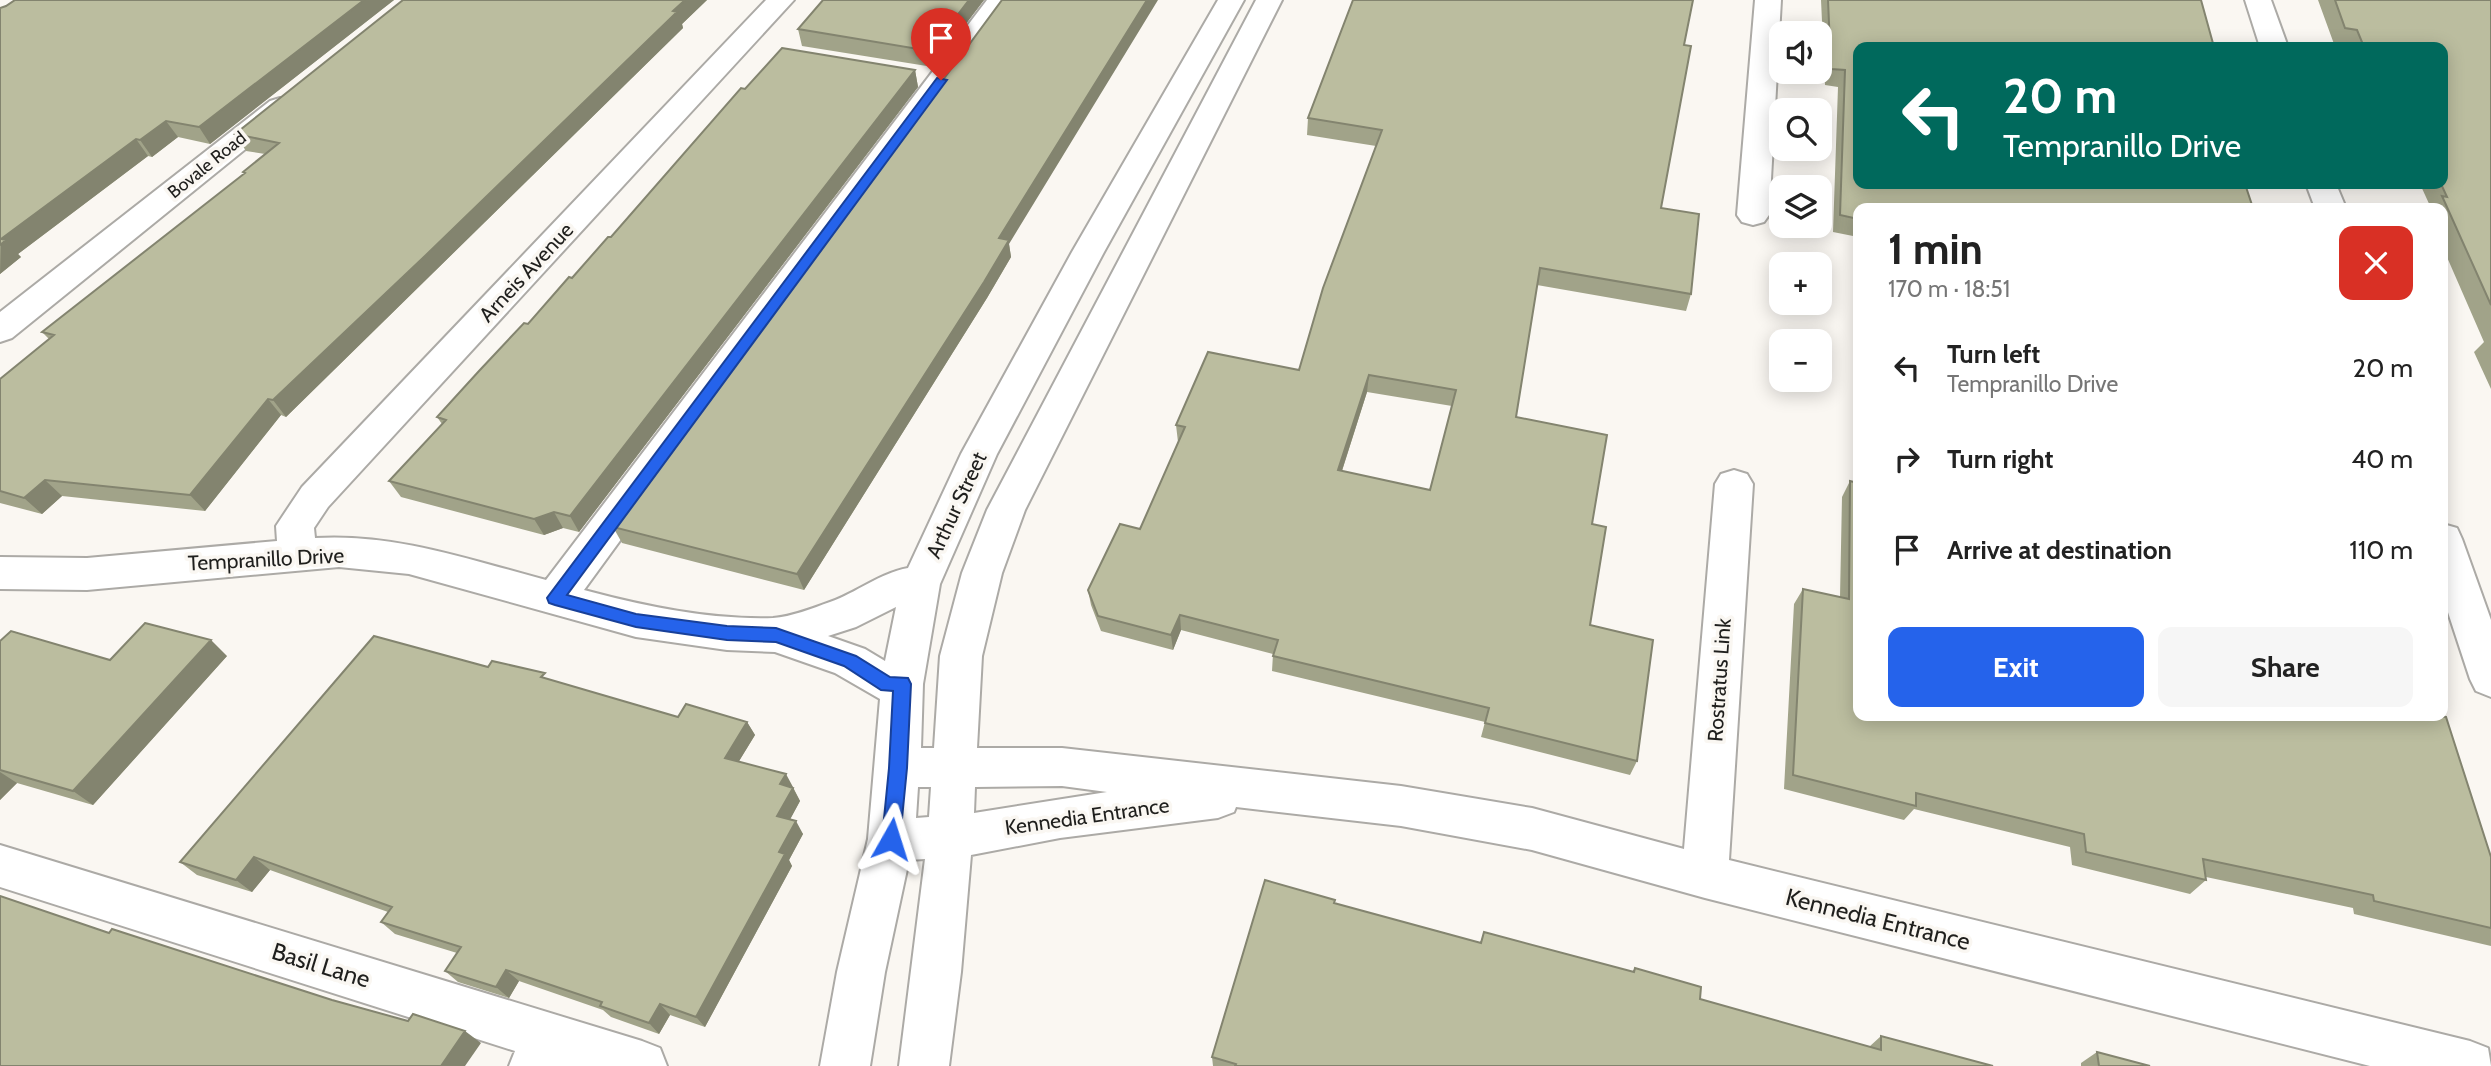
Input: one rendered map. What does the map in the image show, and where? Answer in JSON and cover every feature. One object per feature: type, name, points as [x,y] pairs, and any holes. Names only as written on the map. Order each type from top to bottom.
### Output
[{"type":"street","name":"Arneis Avenue","points":[[298,555],[295,526],[314,497],[781,0]]},
{"type":"street","points":[[555,598],[928,78],[1001,0]]},
{"type":"street","name":"Arthur Street","points":[[845,1066],[860,972],[891,839],[902,684],[920,584],[979,453],[1088,252],[1231,0]]},
{"type":"street","points":[[924,1066],[937,972],[950,838],[961,656],[982,573],[1006,510],[1269,0]]},
{"type":"street","points":[[1753,215],[1768,0]]},
{"type":"street","points":[[2258,0],[2272,42]]},
{"type":"street","points":[[739,46],[772,51]]},
{"type":"street","name":"Bovale Road","points":[[0,330],[305,87]]},
{"type":"street","name":"Rostratus Link","points":[[1705,876],[1734,484]]},
{"type":"street","name":"Tempranillo Drive","points":[[4,582],[339,552],[409,559],[636,620],[727,633],[776,635],[850,661],[887,684],[902,684]]},
{"type":"street","points":[[2448,554],[2491,679]]},
{"type":"street","name":"Tempranillo Drive","points":[[776,635],[842,615],[905,584],[920,584]]},
{"type":"street","name":"Kennedia Entrance","points":[[898,768],[1062,766],[1401,806],[1532,830],[2386,1055],[2470,1066]]},
{"type":"street","name":"Kennedia Entrance","points":[[891,839],[950,838],[1060,818],[1282,790]]},
{"type":"street","name":"Basil Lane","points":[[0,866],[543,1051],[642,1066]]},
{"type":"building","points":[[15,0],[364,0],[199,127],[166,121],[140,140],[136,139],[1,239],[6,240],[0,245],[0,8]]},
{"type":"building","points":[[403,0],[685,0],[673,11],[677,12],[426,255],[273,400],[268,399],[190,495],[45,480],[24,498],[0,491],[0,379],[54,335],[42,332],[245,173],[243,172],[279,143],[235,134]]},
{"type":"building","points":[[823,0],[969,0],[930,51],[798,29]]},
{"type":"building","points":[[1002,0],[1147,0],[999,238],[1009,240],[984,282],[797,574],[613,527]]},
{"type":"building","points":[[1353,0],[1693,0],[1684,45],[1691,46],[1661,208],[1699,214],[1691,294],[1540,268],[1516,417],[1607,435],[1592,524],[1606,527],[1590,625],[1653,640],[1637,761],[1485,723],[1489,708],[1273,656],[1278,640],[1180,615],[1171,635],[1098,616],[1088,590],[1120,524],[1140,529],[1185,427],[1176,425],[1208,352],[1299,370],[1323,288],[1382,130],[1308,118]],"holes":[[[1369,375],[1456,390],[1430,490],[1338,470]]]},
{"type":"building","points":[[1828,0],[2201,0],[2213,42],[1853,42],[1853,189],[2247,189],[2251,203],[1853,203],[1853,218],[1840,215],[1845,70],[1832,69],[1832,21],[1829,21]]},
{"type":"building","points":[[2335,0],[2491,0],[2491,305],[2448,209],[2448,203],[2445,203],[2442,196],[2447,197],[2443,189],[2448,189],[2448,42],[2362,42],[2357,30],[2345,28]]},
{"type":"building","points":[[782,48],[915,70],[570,516],[554,512],[534,519],[389,481],[446,420],[437,417],[524,323],[528,324],[569,277],[572,278],[608,237],[611,237],[741,88],[745,89]]},
{"type":"building","points":[[1850,481],[1853,482],[1853,721],[2447,721],[2491,857],[2491,928],[2374,901],[2373,895],[2203,859],[2206,880],[2086,852],[2084,834],[1916,793],[1916,806],[1793,775],[1803,589],[1849,599]]},
{"type":"building","points":[[145,623],[211,640],[73,791],[0,770],[0,641],[11,631],[110,660]]},
{"type":"building","points":[[374,636],[488,667],[492,661],[545,673],[541,677],[678,717],[686,704],[747,722],[725,758],[786,774],[780,784],[793,788],[777,816],[796,821],[779,852],[785,854],[696,1017],[660,1004],[649,1023],[600,1006],[602,1002],[506,970],[496,987],[445,971],[461,947],[381,922],[392,907],[254,857],[236,880],[180,862]]},
{"type":"building","points":[[1265,880],[1335,900],[1334,903],[1481,943],[1484,932],[1634,972],[1635,968],[1701,987],[1700,999],[1881,1050],[1881,1036],[1993,1066],[1235,1066],[1236,1064],[1212,1057]]},
{"type":"building","points":[[0,896],[109,933],[112,929],[332,1000],[408,1021],[413,1014],[465,1031],[441,1066],[0,1066]]},
{"type":"building","points":[[2097,1052],[2150,1066],[2099,1066]]},
{"type":"route","points":[[891,839],[902,684],[887,684],[850,661],[776,635],[727,633],[636,620],[555,598],[941,80]]}]
